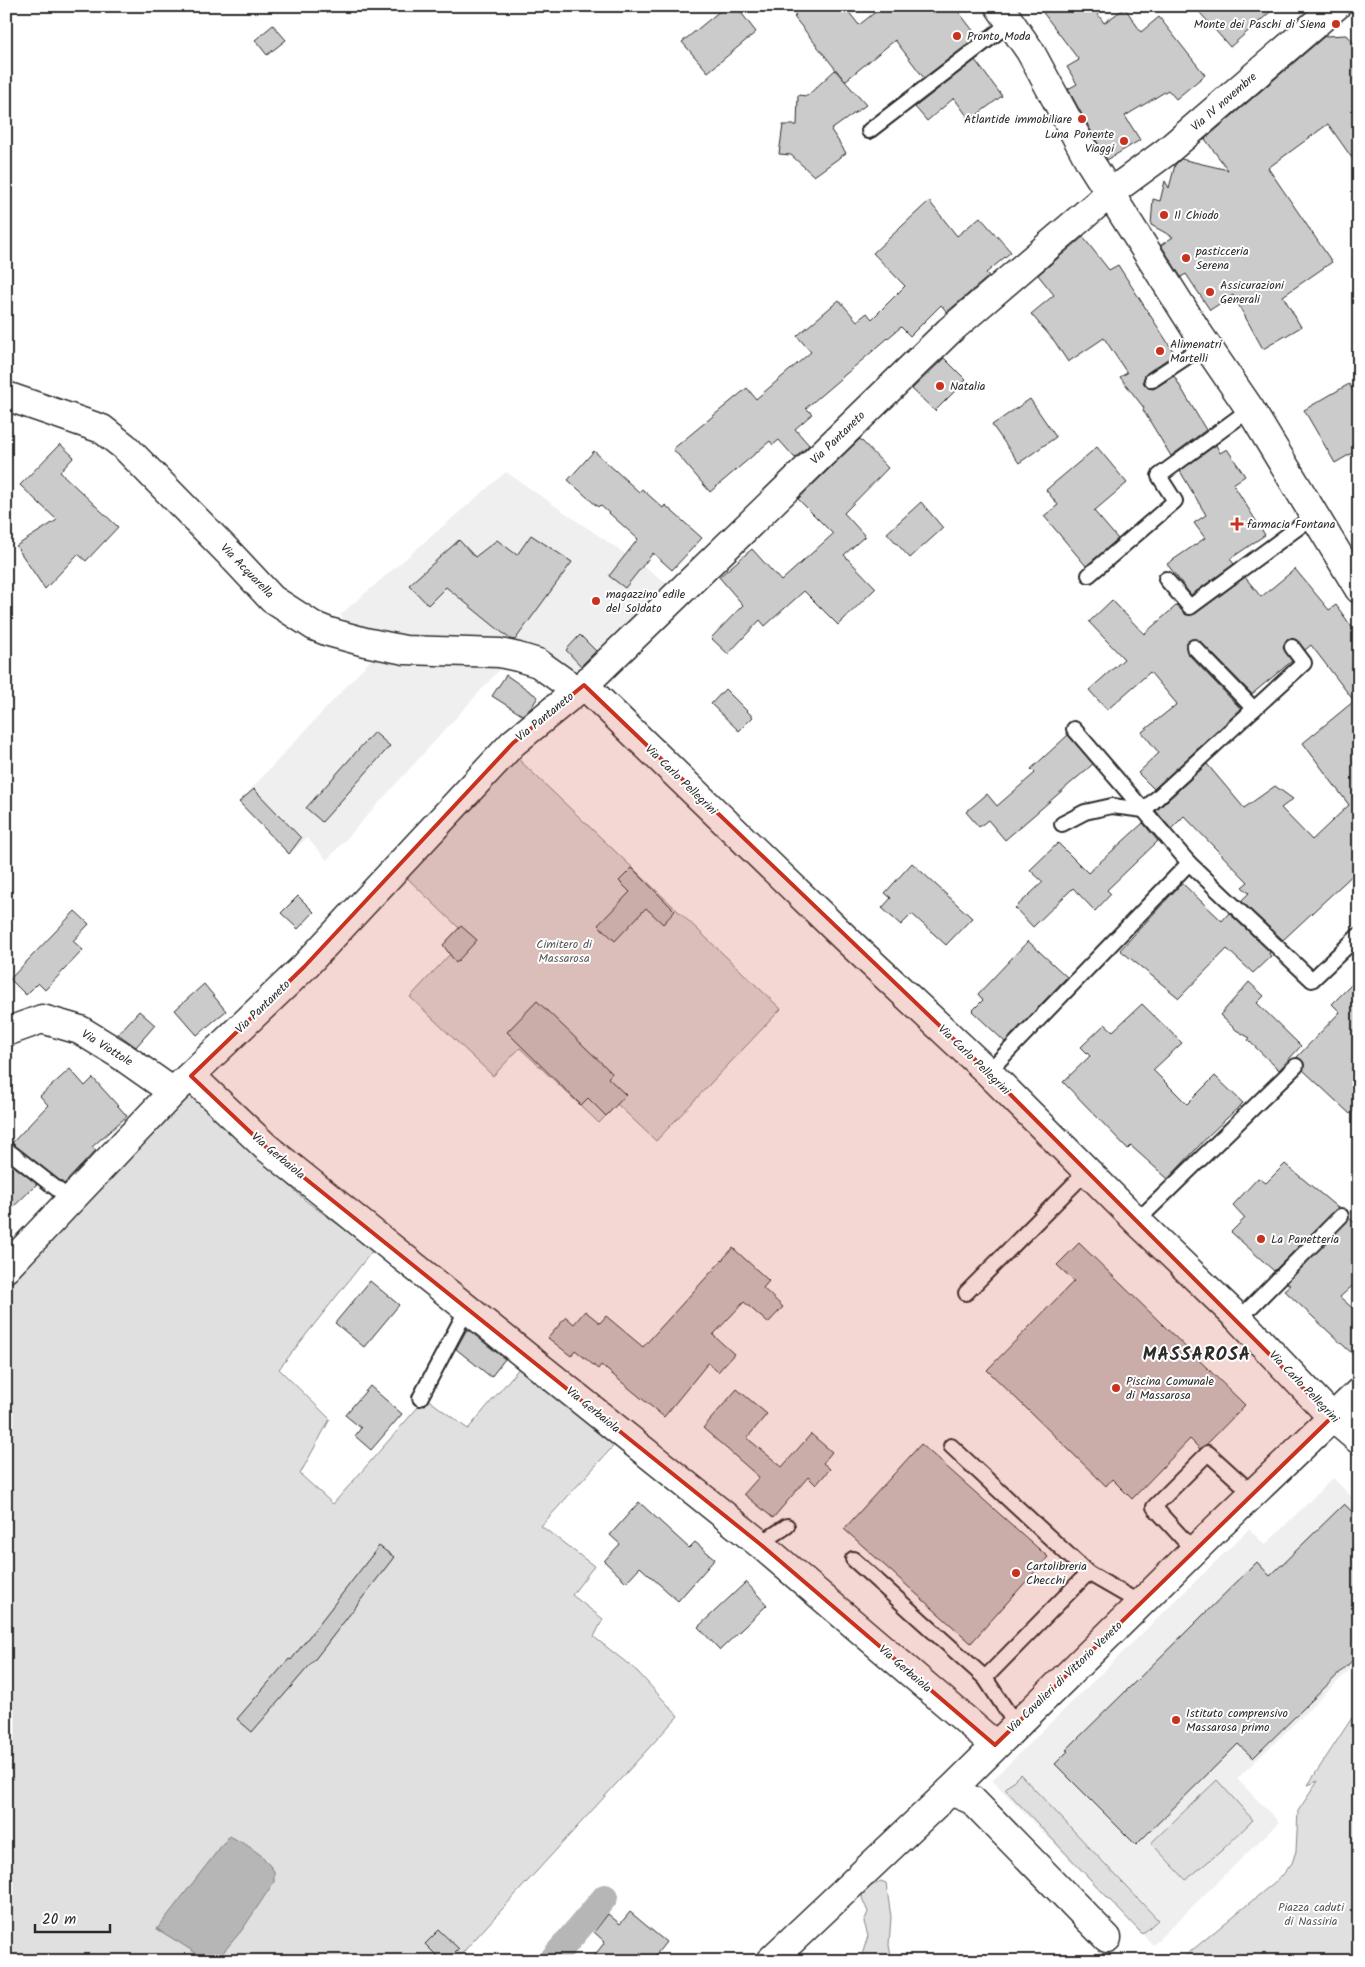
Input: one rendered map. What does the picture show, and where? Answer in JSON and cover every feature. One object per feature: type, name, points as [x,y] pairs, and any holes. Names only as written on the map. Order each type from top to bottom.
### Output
[{"type":"street","name":"Via IV novembre","points":[[1110,193],[1166,152],[1336,6]]},
{"type":"street","points":[[1005,14],[1030,51],[1090,162],[1206,344],[1250,409],[1359,589]]},
{"type":"street","name":"Via Pantaneto","points":[[6,1268],[182,1084],[304,967],[513,743],[580,688],[949,331],[1110,193]]},
{"type":"street","name":"Via Acquarella","points":[[6,396],[102,429],[125,448],[272,599],[314,626],[365,642],[406,650],[500,653],[518,657],[538,662],[580,688]]},
{"type":"street","name":"Via Carlo Pellegrini","points":[[580,688],[988,1072],[1136,1221],[1239,1319],[1332,1417],[1359,1440]]},
{"type":"street","name":"Via Viottole","points":[[9,1034],[42,1019],[80,1030],[119,1054],[182,1084]]},
{"type":"street","name":"Via Gerbaiola","points":[[182,1084],[266,1147],[760,1544],[995,1745]]},
{"type":"street","name":"Via Cavalieri di Vittorio Veneto","points":[[770,1961],[950,1791],[1140,1603],[1359,1392]]},
{"type":"street","points":[[950,1791],[972,1800],[1107,1938]]},
{"type":"lane","points":[[869,130],[1005,14]]},
{"type":"lane","points":[[1152,380],[1206,344]]},
{"type":"lane","points":[[1089,575],[1176,501],[1159,476],[1250,409]]},
{"type":"lane","points":[[1166,580],[1190,607],[1315,515]]},
{"type":"lane","points":[[1194,647],[1254,709]]},
{"type":"lane","points":[[1062,824],[1085,812],[1112,806],[1144,810],[1304,663],[1292,647]]},
{"type":"lane","points":[[1074,729],[1189,863],[1312,980],[1359,935]]},
{"type":"lane","points":[[988,1072],[1189,863]]},
{"type":"lane","points":[[1136,1221],[1296,1066]]},
{"type":"lane","points":[[6,1149],[71,1200]]},
{"type":"lane","points":[[966,1294],[1087,1171]]},
{"type":"lane","points":[[1239,1319],[1341,1216]]},
{"type":"lane","points":[[420,1398],[467,1309]]},
{"type":"lane","points":[[951,1446],[1088,1573],[1140,1603]]},
{"type":"lane","points":[[1194,1551],[1154,1507],[1208,1453],[1253,1494]]},
{"type":"lane","points":[[760,1544],[787,1526]]},
{"type":"lane","points":[[854,1559],[985,1678],[1016,1725]]},
{"type":"lane","points":[[985,1678],[1088,1573]]},
{"type":"highlighted area","points":[[584,685],[988,1072],[1332,1417],[995,1745],[760,1544],[266,1147],[191,1076],[304,967],[513,743]]},
{"type":"shaded area","points":[[506,472],[676,589],[579,677],[520,647],[327,860],[307,838],[289,854],[239,802],[379,651],[340,615]]},
{"type":"shaded area","name":"Istituto comprensivo Massarosa primo","points":[[1333,1478],[1359,1504],[1359,1661],[1237,1779],[1279,1822],[1153,1945],[992,1780],[1249,1529],[1265,1545]]},
{"type":"shaded area","points":[[229,1836],[247,1845],[262,1856],[274,1871],[274,1882],[242,1930],[216,1961],[209,1961],[157,1929]]},
{"type":"green space","name":"Cimitero di Massarosa","points":[[514,755],[781,1009],[656,1141],[617,1104],[599,1123],[520,1048],[493,1076],[410,997],[451,953],[443,945],[459,928],[402,873]]},
{"type":"green space","points":[[189,1091],[306,1201],[373,1250],[279,1369],[330,1419],[300,1474],[333,1504],[426,1398],[468,1429],[526,1360],[618,1441],[541,1526],[594,1566],[572,1595],[603,1619],[594,1637],[637,1671],[678,1716],[455,1961],[6,1961],[6,1279]]},
{"type":"green space","name":"Piazza caduti di Nassiria","points":[[1359,1707],[1359,1961],[1179,1961],[1282,1876],[1292,1863],[1296,1851],[1298,1811],[1318,1781],[1308,1785]]},
{"type":"green space","points":[[1020,1774],[1158,1920],[1142,1934],[1005,1789]]},
{"type":"green space","points":[[1217,1780],[1253,1820],[1221,1851],[1186,1880],[1151,1843]]},
{"type":"green space","points":[[881,1881],[886,1883],[891,1917],[889,1945],[892,1961],[860,1961],[868,1936],[864,1922],[868,1912],[862,1898],[863,1892]]},
{"type":"building","points":[[726,6],[736,6],[756,32],[708,72],[682,42]]},
{"type":"building","points":[[788,6],[844,6],[859,25],[883,6],[954,6],[978,37],[924,78],[895,40],[845,81],[794,17],[796,15]]},
{"type":"building","points":[[1038,6],[1092,6],[1104,23],[1125,8],[1141,32],[1159,17],[1205,75],[1176,99],[1168,90],[1125,116],[1140,140],[1107,160],[1068,89],[1077,84],[1067,67],[1079,60]]},
{"type":"building","points":[[1194,6],[1277,6],[1230,47]]},
{"type":"building","points":[[273,25],[286,40],[267,55],[255,40]]},
{"type":"building","points":[[1347,35],[1359,49],[1359,168],[1328,124],[1268,168],[1332,262],[1283,296],[1301,327],[1263,349],[1233,295],[1210,310],[1186,274],[1181,277],[1161,245],[1173,237],[1151,225],[1153,199],[1160,201],[1165,181],[1169,188],[1175,165],[1181,159],[1228,170],[1205,139],[1325,36]]},
{"type":"building","points":[[975,60],[1002,96],[970,120],[954,98],[927,121],[915,107]]},
{"type":"building","points":[[835,70],[866,105],[831,130],[846,153],[814,176],[791,155],[779,154],[783,125],[797,125],[798,95],[807,96]]},
{"type":"building","points":[[929,201],[957,236],[980,217],[1011,252],[986,273],[989,276],[947,312],[941,305],[910,336],[901,327],[806,408],[812,414],[795,429],[809,445],[795,458],[779,440],[773,445],[770,441],[710,492],[673,449],[747,388],[756,399],[811,352],[797,336],[839,300],[857,321],[867,313],[872,319],[905,286],[873,253]]},
{"type":"building","points":[[1083,237],[1109,270],[1118,265],[1175,354],[1147,373],[1143,380],[1144,384],[1148,388],[1153,389],[1174,376],[1206,430],[1171,456],[1143,410],[1144,408],[1120,377],[1127,373],[1104,338],[1068,362],[1055,342],[1031,314],[1054,295],[1038,275]]},
{"type":"building","points":[[944,358],[966,380],[935,411],[912,389]]},
{"type":"building","points":[[1349,384],[1359,401],[1359,449],[1335,463],[1304,410]]},
{"type":"building","points":[[1030,399],[1056,437],[1019,463],[992,425]]},
{"type":"building","points":[[860,439],[888,468],[844,513],[865,536],[844,555],[876,588],[838,625],[804,591],[765,626],[760,620],[728,654],[711,638],[743,605],[719,577],[752,549],[781,581],[833,534],[798,499]]},
{"type":"building","points":[[60,444],[74,457],[60,472],[118,527],[86,561],[78,554],[45,589],[16,546],[57,520],[20,485]]},
{"type":"building","points":[[1216,445],[1220,453],[1227,449],[1245,476],[1233,484],[1265,535],[1230,559],[1234,564],[1191,595],[1167,564],[1205,538],[1194,523],[1206,515],[1180,471]]},
{"type":"building","points":[[1097,447],[1127,483],[1094,511],[1118,539],[1086,566],[1044,516],[1058,505],[1046,490]]},
{"type":"building","points":[[594,451],[639,492],[642,489],[663,508],[665,505],[702,538],[672,570],[653,553],[625,588],[609,576],[638,539],[600,505],[598,507],[568,480]]},
{"type":"building","points":[[921,502],[943,528],[910,558],[887,533]]},
{"type":"building","points":[[531,535],[572,562],[515,640],[510,639],[446,587],[428,605],[409,585],[459,540],[475,557],[497,540],[517,555]]},
{"type":"building","points":[[1295,569],[1329,610],[1336,605],[1359,637],[1359,869],[1283,940],[1241,901],[1249,893],[1242,887],[1248,882],[1184,816],[1171,829],[1156,811],[1207,764],[1244,808],[1275,786],[1293,799],[1281,808],[1312,840],[1349,805],[1303,743],[1354,701],[1311,645],[1305,650],[1295,639],[1286,640],[1283,648],[1292,661],[1252,694],[1200,641],[1191,639],[1186,644],[1187,653],[1241,709],[1154,789],[1138,773],[1159,753],[1142,732],[1177,704],[1150,672],[1107,710],[1089,690],[1124,659],[1089,622],[1112,600],[1144,634],[1177,605],[1186,615],[1195,614],[1245,577],[1261,597]]},
{"type":"building","points":[[580,635],[596,651],[581,666],[566,650]]},
{"type":"building","points":[[506,675],[538,697],[531,708],[522,715],[492,696]]},
{"type":"building","points":[[725,689],[753,717],[739,731],[711,704]]},
{"type":"building","points":[[374,732],[390,746],[322,822],[306,808]]},
{"type":"building","points":[[1068,735],[1093,764],[1005,840],[988,820],[979,827],[966,812],[987,794],[997,806],[1035,773],[1031,769]]},
{"type":"building","points":[[254,789],[301,838],[289,854],[239,802]]},
{"type":"building","points":[[1143,823],[1158,841],[1107,890],[1111,894],[1095,911],[1073,888],[1033,927],[1015,908],[1043,882],[1030,870],[1058,843],[1088,873]]},
{"type":"building","points":[[912,863],[972,918],[946,945],[912,914],[901,925],[882,908],[891,898],[885,893]]},
{"type":"building","points":[[632,868],[675,911],[663,924],[646,908],[615,941],[598,925],[630,892],[619,881]]},
{"type":"building","points":[[1182,883],[1222,921],[1229,913],[1270,952],[1271,956],[1253,973],[1227,949],[1179,998],[1120,950]]},
{"type":"building","points":[[298,896],[314,912],[298,929],[281,913]]},
{"type":"building","points":[[75,911],[89,924],[73,941],[83,950],[45,990],[38,983],[26,995],[10,979]]},
{"type":"building","points":[[461,926],[477,940],[456,963],[443,945]]},
{"type":"building","points":[[1028,941],[1067,977],[1005,1042],[972,1011],[983,1000],[978,994]]},
{"type":"building","points":[[1359,977],[1359,1104],[1350,1114],[1303,1070],[1304,1063],[1297,1057],[1340,1012],[1332,1004]]},
{"type":"building","points":[[1249,982],[1264,996],[1257,1003],[1301,1046],[1279,1070],[1248,1040],[1250,1038],[1236,1030],[1220,1015]]},
{"type":"building","points":[[204,984],[226,1011],[197,1035],[175,1010]]},
{"type":"building","points":[[537,1001],[612,1073],[608,1078],[626,1095],[606,1116],[588,1098],[581,1105],[507,1032]]},
{"type":"building","points":[[1142,1004],[1182,1043],[1153,1070],[1187,1104],[1215,1076],[1243,1103],[1210,1134],[1168,1179],[1131,1146],[1128,1149],[1063,1082],[1090,1056],[1081,1047],[1105,1024],[1113,1031]]},
{"type":"building","points":[[139,1011],[155,1025],[136,1047],[118,1034]]},
{"type":"building","points":[[70,1069],[85,1086],[93,1078],[127,1116],[92,1147],[96,1150],[64,1184],[12,1143],[48,1105],[40,1096]]},
{"type":"building","points":[[6,1160],[37,1184],[6,1214]]},
{"type":"building","points":[[1285,1164],[1338,1208],[1274,1271],[1231,1232],[1245,1218],[1233,1205],[1258,1178],[1266,1183]]},
{"type":"building","points":[[1349,1218],[1359,1226],[1359,1280],[1340,1297],[1359,1314],[1359,1360],[1284,1290],[1290,1285],[1287,1283]]},
{"type":"building","name":"Piscina Comunale di Massarosa","points":[[1079,1243],[1245,1405],[1200,1449],[1190,1439],[1132,1499],[1112,1479],[1106,1486],[987,1370],[1074,1281],[1057,1265]]},
{"type":"building","points":[[733,1248],[769,1281],[763,1288],[783,1307],[768,1323],[744,1302],[713,1335],[734,1354],[718,1372],[708,1363],[664,1417],[601,1365],[598,1369],[575,1350],[571,1356],[548,1338],[566,1317],[574,1324],[585,1311],[600,1323],[606,1316],[643,1347]]},
{"type":"building","points":[[370,1281],[399,1305],[364,1347],[335,1323]]},
{"type":"building","points":[[467,1329],[505,1359],[491,1377],[456,1349]]},
{"type":"building","points":[[370,1386],[402,1414],[371,1450],[355,1436],[361,1428],[345,1415]]},
{"type":"building","points":[[737,1389],[767,1414],[747,1438],[782,1467],[811,1434],[832,1452],[823,1463],[830,1469],[816,1485],[808,1477],[773,1518],[744,1494],[759,1477],[703,1428]]},
{"type":"building","points":[[921,1444],[1048,1557],[971,1643],[844,1529]]},
{"type":"building","points":[[639,1502],[689,1548],[695,1542],[715,1559],[678,1601],[640,1567],[626,1582],[604,1561],[620,1544],[610,1535]]},
{"type":"building","points":[[1344,1504],[1359,1518],[1359,1654],[1253,1758],[1238,1744],[1136,1845],[1055,1764],[1068,1751],[1066,1750],[1257,1562],[1270,1576]]},
{"type":"building","points":[[379,1546],[394,1557],[316,1658],[252,1732],[237,1719],[289,1659],[291,1660]]},
{"type":"building","points":[[746,1582],[767,1605],[720,1650],[698,1627]]},
{"type":"building","points":[[630,1912],[666,1942],[651,1961],[590,1961],[605,1942],[594,1932],[608,1914],[620,1924]]},
{"type":"building","points":[[439,1930],[459,1949],[447,1961],[442,1961],[425,1944]]},
{"type":"waterway","points":[[551,1961],[605,1897]]},
{"type":"place","name":"Monte dei Paschi di Siena","points":[[1336,24]]},
{"type":"place","name":"Pronto Moda","points":[[957,36]]},
{"type":"place","name":"Atlantide immobiliare","points":[[1082,119]]},
{"type":"place","name":"Luna Ponente Viaggi","points":[[1124,141]]},
{"type":"place","name":"Il Chiodo","points":[[1164,215]]},
{"type":"place","name":"pasticceria Serena","points":[[1186,258]]},
{"type":"place","name":"Assicurazioni Generali","points":[[1210,292]]},
{"type":"place","name":"Alimenatri Martelli","points":[[1160,351]]},
{"type":"place","name":"Natalia","points":[[940,386]]},
{"type":"place","name":"farmacia Fontana","points":[[1237,524]]},
{"type":"place","name":"magazzino edile del Soldato","points":[[596,601]]},
{"type":"place","name":"La Panetteria","points":[[1261,1239]]},
{"type":"place","name":"Piscina Comunale di Massarosa","points":[[1116,1388]]},
{"type":"place","name":"Cartolibreria Checchi","points":[[1016,1573]]},
{"type":"place","name":"Istituto comprensivo Massarosa primo","points":[[1176,1720]]},
{"type":"district","name":"MASSAROSA","points":[[1197,1355]]}]
